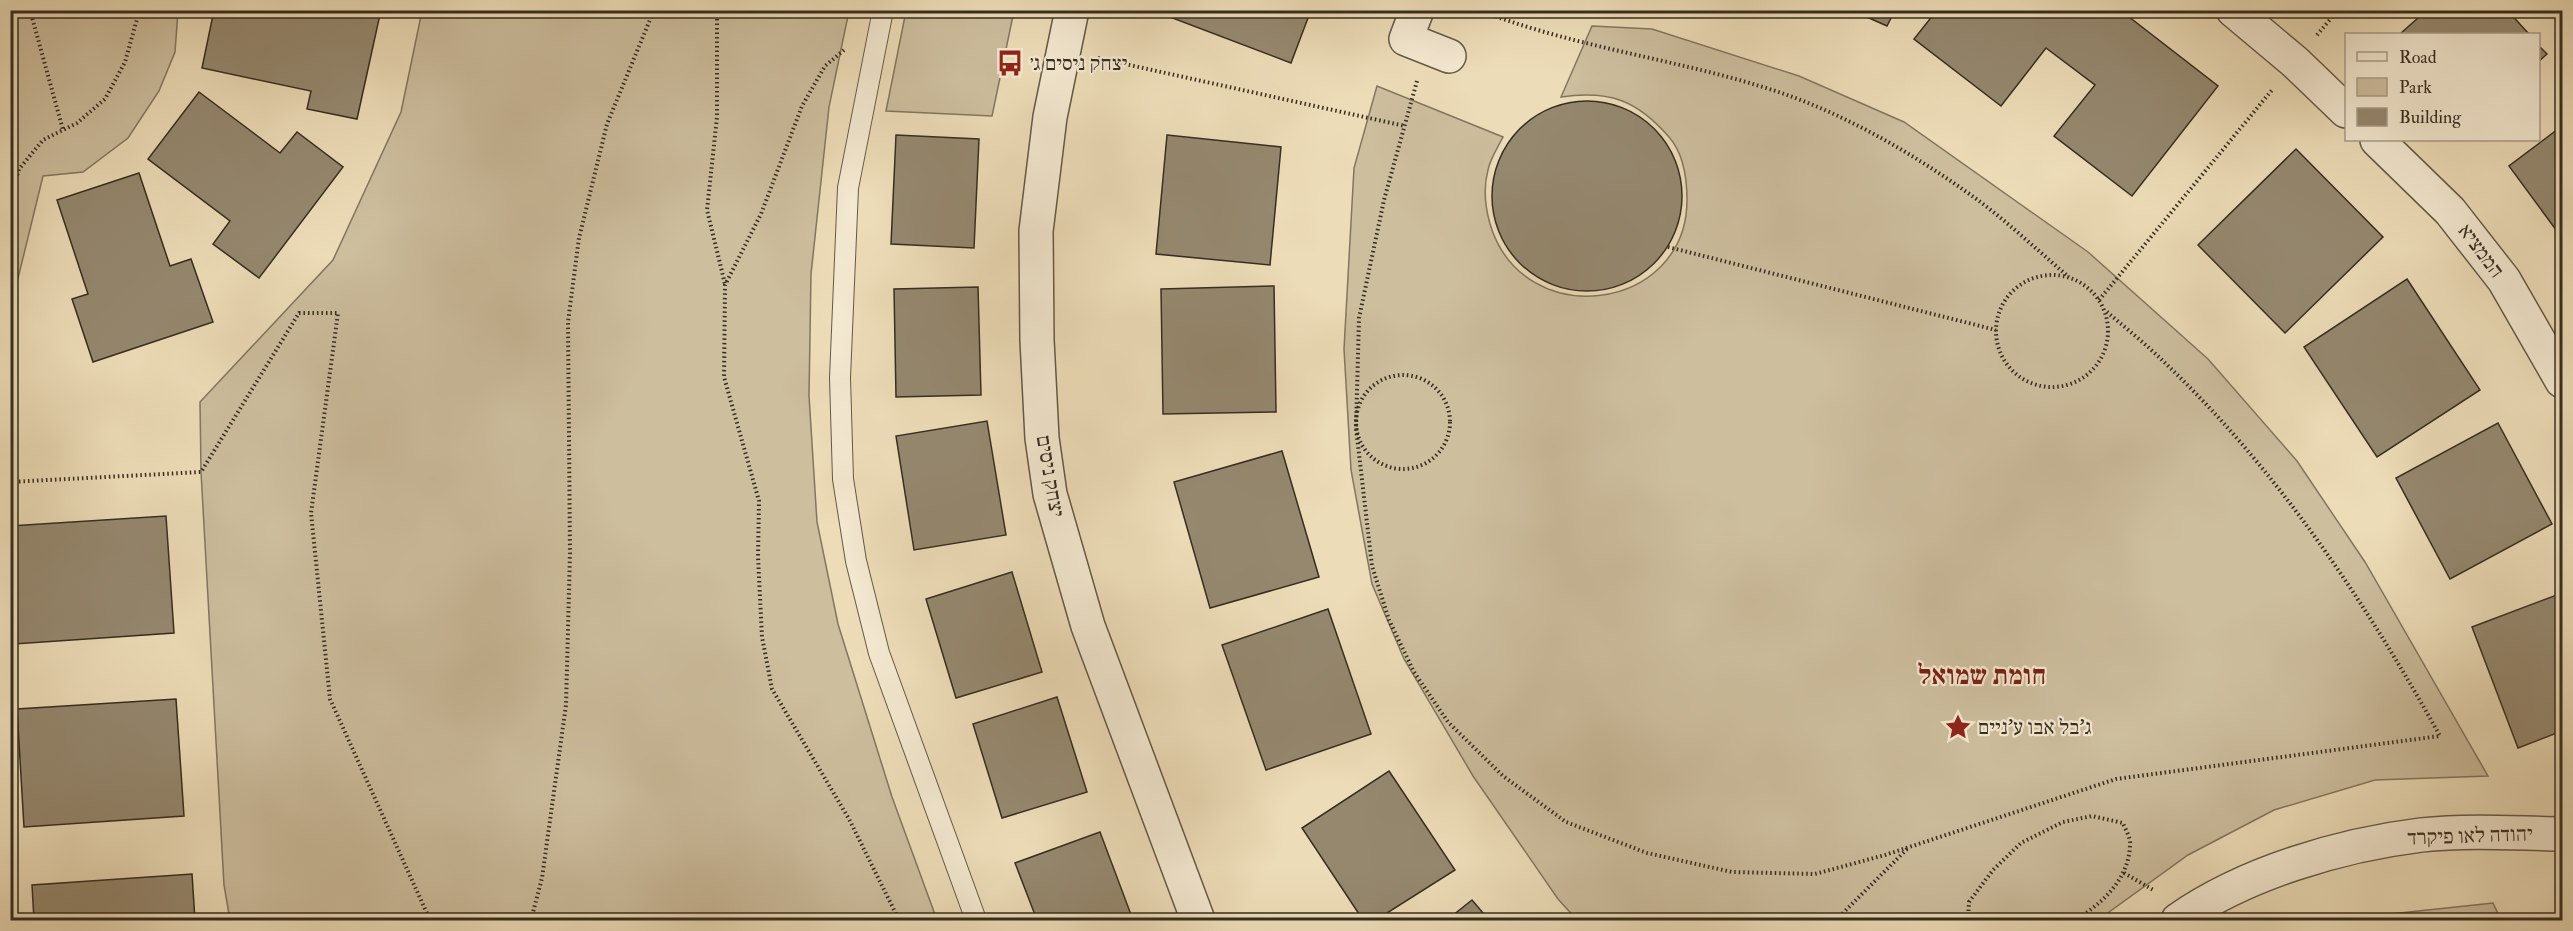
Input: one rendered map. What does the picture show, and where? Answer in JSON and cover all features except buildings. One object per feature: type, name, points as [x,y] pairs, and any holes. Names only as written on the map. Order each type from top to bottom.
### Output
[{"type":"street","name":"יצחק ניסים","points":[[1072,10],[1050,117],[1036,231],[1041,427],[1050,494],[1088,626],[1198,921]]},
{"type":"street","points":[[1417,10],[1406,39],[1438,51]]},
{"type":"street","points":[[2233,10],[2295,62],[2345,110]]},
{"type":"street","name":"הממציא","points":[[2378,141],[2450,211],[2504,280],[2562,381]]},
{"type":"street","name":"יהודה לאו פיקרד","points":[[2178,921],[2270,872],[2349,848],[2422,835],[2493,832],[2562,834]]},
{"type":"lane","points":[[882,15],[848,188],[840,378],[843,479],[856,561],[879,653],[976,921]]},
{"type":"path","points":[[30,10],[63,130]]},
{"type":"path","points":[[10,201],[19,169],[43,140],[77,123],[105,99],[125,62],[137,19],[136,10]]},
{"type":"path","points":[[531,921],[542,878],[566,705],[570,553],[568,322],[579,238],[607,124],[654,10]]},
{"type":"path","points":[[717,10],[717,117],[707,210],[725,285],[724,377],[759,501],[758,557],[762,637],[772,689],[849,819],[899,921]]},
{"type":"path","points":[[1438,51],[1405,126],[1384,200],[1359,318],[1356,428],[1372,566],[1389,620],[1414,672],[1448,722],[1503,777],[1566,822],[1647,853],[1732,872],[1815,874],[1909,847],[2116,779],[2440,736],[2401,666],[2350,587],[2285,498],[2218,418],[2171,369],[2105,310],[2086,286],[2069,277],[1976,199],[1900,149],[1838,116],[1764,87],[1524,28],[1479,10]]},
{"type":"path","points":[[2099,300],[2338,10]]},
{"type":"path","points":[[725,285],[760,214],[802,106],[819,76],[825,66],[882,15]]},
{"type":"path","points":[[1063,51],[1405,126]]},
{"type":"path","points":[[1668,247],[1996,330]]},
{"type":"path","points":[[2069,277],[2049,274],[2025,282],[2009,294],[1999,311],[1996,330],[1999,349],[2011,369],[2027,381],[2046,386],[2065,385],[2081,379],[2096,366],[2105,349],[2109,330],[2105,310]]},
{"type":"path","points":[[10,482],[201,472],[299,313],[338,313],[311,513],[330,699],[430,921]]},
{"type":"path","points":[[1400,375],[1422,379],[1436,388],[1446,400],[1450,416],[1449,436],[1441,451],[1429,462],[1414,468],[1401,469],[1384,466],[1371,457],[1361,444],[1356,428],[1360,402],[1370,388],[1384,379],[1400,375]]},
{"type":"path","points":[[1968,921],[1970,902],[1993,870],[2021,843],[2063,822],[2092,816],[2123,823],[2131,843],[2124,873],[2095,908],[2075,921]]},
{"type":"path","points":[[1836,921],[1909,847]]},
{"type":"path","points":[[1928,921],[1938,916],[1960,921]]},
{"type":"green space","points":[[10,11],[178,11],[175,52],[159,91],[128,138],[83,172],[43,176],[11,307]]},
{"type":"green space","points":[[422,11],[849,11],[829,107],[811,274],[809,396],[817,522],[838,624],[892,797],[937,920],[230,920],[224,885],[201,472],[200,402],[333,260],[401,112]]},
{"type":"green space","points":[[906,11],[1014,11],[992,116],[886,111]]},
{"type":"green space","points":[[1592,26],[1652,29],[1799,76],[1904,122],[2088,252],[2208,359],[2297,461],[2365,562],[2488,776],[2375,780],[2274,810],[2188,855],[2098,920],[1577,920],[1558,899],[1473,776],[1404,659],[1372,584],[1351,470],[1344,349],[1354,168],[1377,86],[1503,137],[1490,162],[1486,177],[1485,197],[1488,217],[1508,259],[1535,282],[1567,294],[1601,295],[1633,286],[1661,266],[1680,238],[1687,200],[1684,167],[1669,137],[1657,124],[1633,106],[1621,100],[1594,95],[1561,97]]},
{"type":"green space","points":[[2493,903],[2501,920],[2364,920],[2390,914]]},
{"type":"place","name":"יצחק ניסים ג׳","points":[[1010,63]]},
{"type":"place","name":"ג'בל אבו ע'ניים","points":[[1958,727]]},
{"type":"district","name":"חומת שמואל","points":[[1982,675]]}]
